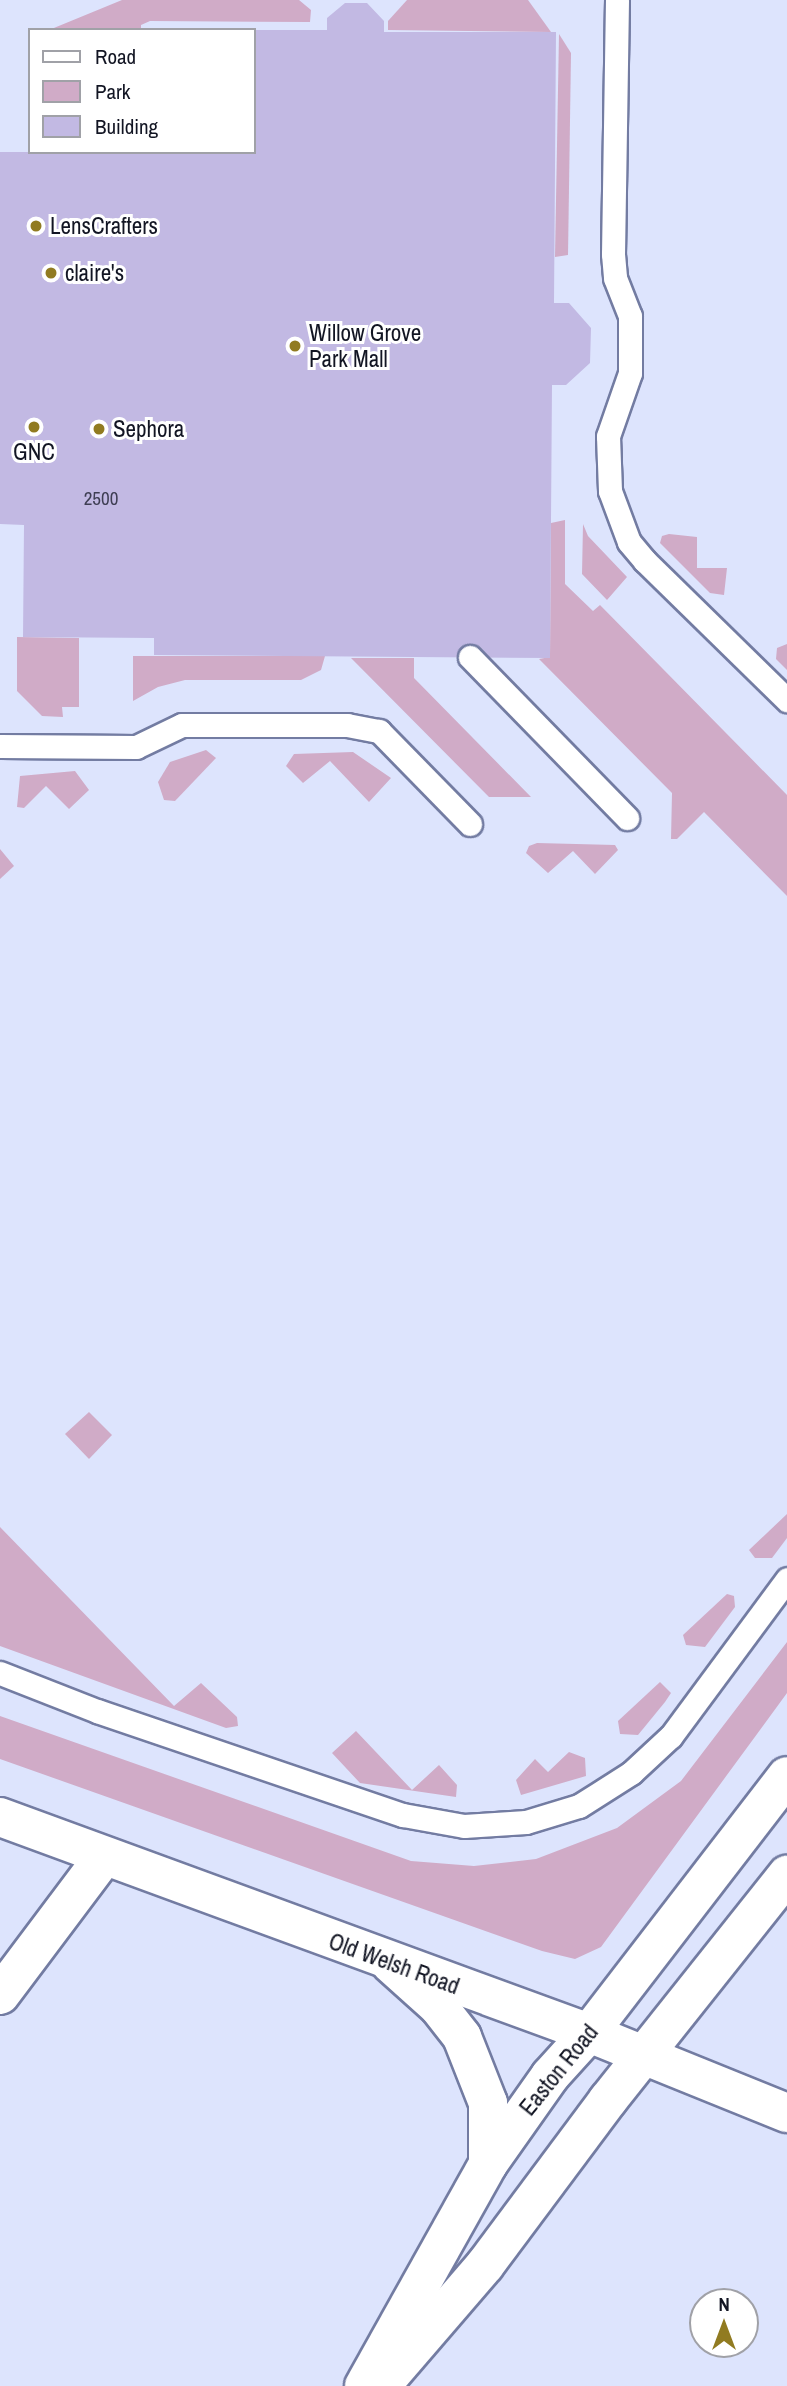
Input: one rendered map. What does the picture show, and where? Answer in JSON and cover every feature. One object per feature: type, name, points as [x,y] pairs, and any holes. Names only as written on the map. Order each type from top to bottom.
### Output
[{"type":"main road","name":"Easton Road","points":[[364,2386],[488,2164],[550,2076],[589,2033],[787,1776]]},
{"type":"main road","name":"Old Welsh Road","points":[[0,1817],[103,1858],[589,2033],[787,2113]]},
{"type":"main road","points":[[0,1995],[103,1858]]},
{"type":"main road","points":[[381,2386],[485,2265],[787,1875]]},
{"type":"main road","points":[[390,1963],[438,2006],[462,2037],[480,2074],[492,2130],[488,2164]]},
{"type":"lane","points":[[617,0],[613,254],[615,278],[630,316],[630,373],[608,436],[610,491],[615,512],[637,551],[787,700]]},
{"type":"lane","points":[[470,657],[627,818]]},
{"type":"lane","points":[[0,746],[136,747],[182,725],[347,725],[379,731],[470,824]]},
{"type":"lane","points":[[0,1673],[97,1711],[403,1815],[464,1826],[526,1822],[579,1806],[631,1773],[671,1736],[787,1579]]},
{"type":"green space","points":[[122,0],[299,0],[311,10],[310,22],[150,21],[141,25],[141,28],[54,28]]},
{"type":"green space","points":[[407,0],[528,0],[551,32],[388,30],[388,21]]},
{"type":"green space","points":[[559,34],[571,53],[568,255],[555,257]]},
{"type":"green space","points":[[565,520],[565,584],[593,611],[600,605],[787,795],[787,896],[704,812],[677,839],[671,839],[672,793],[539,659],[550,657],[551,523]]},
{"type":"green space","points":[[583,524],[588,536],[627,577],[607,600],[582,574]]},
{"type":"green space","points":[[669,534],[697,537],[697,568],[727,568],[724,595],[710,593],[660,543],[662,536]]},
{"type":"green space","points":[[17,637],[79,638],[79,707],[62,707],[63,717],[42,716],[17,691]]},
{"type":"green space","points":[[787,644],[787,670],[776,659],[777,648]]},
{"type":"green space","points":[[133,656],[325,656],[321,670],[301,680],[185,680],[158,687],[133,701]]},
{"type":"green space","points":[[351,658],[414,658],[414,678],[531,797],[489,797]]},
{"type":"green space","points":[[206,750],[216,758],[175,801],[164,800],[158,782],[170,762]]},
{"type":"green space","points":[[353,752],[391,778],[369,802],[330,761],[303,783],[286,766],[294,754]]},
{"type":"green space","points":[[75,771],[89,790],[69,809],[46,786],[24,808],[17,807],[20,776]]},
{"type":"green space","points":[[537,843],[615,845],[618,850],[595,874],[573,851],[548,873],[526,853],[529,846]]},
{"type":"green space","points":[[0,849],[14,866],[0,879]]},
{"type":"green space","points":[[89,1412],[112,1435],[89,1459],[65,1434]]},
{"type":"green space","points":[[787,1514],[787,1538],[772,1558],[755,1558],[749,1550]]},
{"type":"green space","points":[[0,1527],[174,1706],[201,1683],[237,1717],[238,1726],[226,1728],[0,1646]]},
{"type":"green space","points":[[727,1594],[734,1596],[735,1607],[705,1647],[686,1645],[683,1635]]},
{"type":"green space","points":[[787,1642],[787,1693],[601,1947],[575,1959],[542,1951],[0,1759],[0,1716],[411,1861],[474,1866],[536,1859],[617,1828],[681,1781]]},
{"type":"green space","points":[[660,1682],[671,1693],[665,1702],[638,1735],[620,1734],[618,1721]]},
{"type":"green space","points":[[356,1731],[412,1790],[439,1765],[457,1785],[456,1797],[360,1783],[332,1753]]},
{"type":"green space","points":[[569,1752],[585,1758],[586,1776],[521,1795],[516,1780],[535,1759],[548,1772]]},
{"type":"building","name":"Willow Grove Park Mall","points":[[345,3],[367,3],[384,21],[384,32],[556,32],[554,303],[569,303],[591,328],[590,363],[566,385],[552,385],[550,658],[154,655],[154,638],[23,637],[24,525],[0,524],[0,152],[256,154],[256,30],[327,30],[327,18]]},
{"type":"place","name":"LensCrafters","points":[[36,226]]},
{"type":"place","name":"claire's","points":[[51,273]]},
{"type":"place","name":"Willow Grove Park Mall","points":[[295,346]]},
{"type":"place","name":"GNC","points":[[34,427]]},
{"type":"place","name":"Sephora","points":[[99,429]]}]
